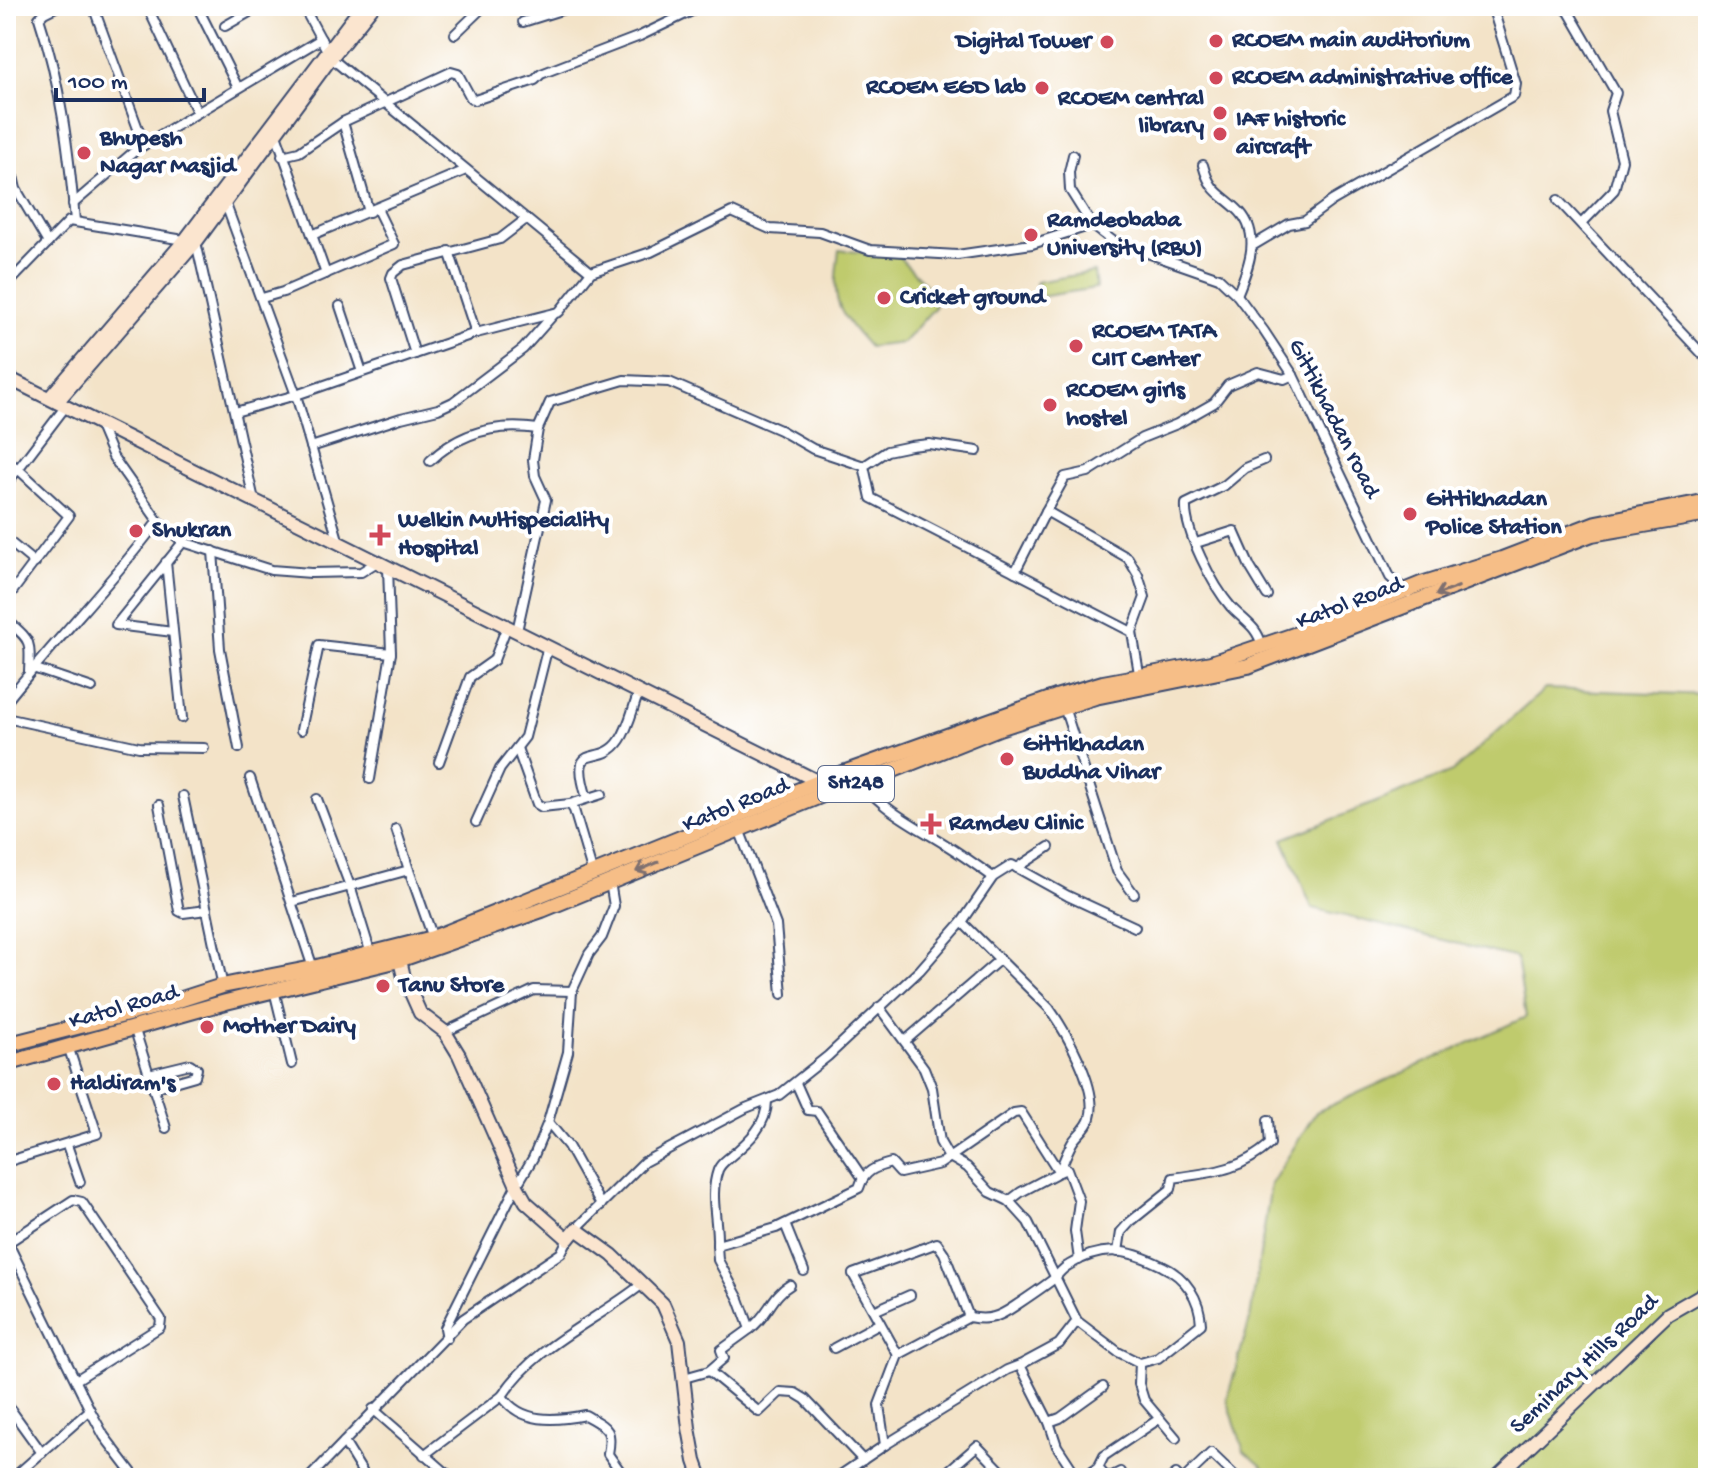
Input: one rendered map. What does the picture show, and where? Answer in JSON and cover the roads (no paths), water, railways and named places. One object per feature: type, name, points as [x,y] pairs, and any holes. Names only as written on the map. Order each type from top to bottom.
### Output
[{"type":"main road","name":"Katol Road","points":[[6,1045],[163,1005],[222,986],[371,954],[398,953],[602,875],[739,828],[835,790],[858,776],[1056,697],[1103,683],[1141,682],[1248,666],[1410,598],[1421,584],[1502,559],[1596,523],[1708,501]]},
{"type":"main road","name":"Katol Road","points":[[6,1064],[274,990],[542,910],[602,875],[820,782],[858,776],[1141,682],[1211,663],[1592,534],[1708,514]]},
{"type":"street","points":[[58,6],[39,18],[51,55],[69,159],[75,221]]},
{"type":"street","points":[[93,6],[144,145]]},
{"type":"street","points":[[147,6],[197,112]]},
{"type":"street","points":[[197,6],[238,88]]},
{"type":"street","points":[[225,26],[260,6]]},
{"type":"street","points":[[303,6],[326,49],[385,104],[591,272]]},
{"type":"street","points":[[254,500],[191,241],[326,49],[362,6]]},
{"type":"street","points":[[6,484],[57,402],[225,202],[276,134],[326,49],[373,6]]},
{"type":"street","points":[[455,34],[484,6]]},
{"type":"street","points":[[523,22],[574,6]]},
{"type":"street","points":[[1252,246],[1289,224],[1305,221],[1332,201],[1514,96],[1516,84],[1492,6]]},
{"type":"street","points":[[1578,6],[1566,9],[1616,93],[1610,111],[1622,160],[1614,190],[1581,224]]},
{"type":"street","points":[[282,156],[299,152],[343,122],[451,72],[458,74],[475,100],[535,80],[541,74],[640,36],[701,7]]},
{"type":"street","points":[[73,204],[144,145],[197,112],[238,88],[326,49]]},
{"type":"street","points":[[262,298],[394,244],[373,210],[343,122]]},
{"type":"street","points":[[276,134],[326,274]]},
{"type":"street","points":[[6,146],[16,189],[48,243]]},
{"type":"street","name":"Gittikhadan road","points":[[1073,155],[1069,172],[1070,190],[1092,225],[1113,241],[1219,278],[1237,295],[1293,375],[1390,577],[1410,598]]},
{"type":"street","points":[[1203,165],[1209,184],[1247,219],[1252,231],[1246,273],[1237,295]]},
{"type":"street","points":[[312,235],[466,170]]},
{"type":"street","points":[[1558,200],[1708,360]]},
{"type":"street","points":[[225,202],[296,395],[339,543]]},
{"type":"street","points":[[235,412],[296,395],[476,333],[559,312],[591,272],[651,252],[732,212],[770,229],[820,232],[870,250],[957,255],[1032,244],[1092,225]]},
{"type":"street","points":[[415,354],[391,278],[393,273],[403,265],[500,239],[526,219]]},
{"type":"street","points":[[6,286],[69,221],[191,241]]},
{"type":"street","points":[[449,251],[476,333]]},
{"type":"street","points":[[340,306],[362,372]]},
{"type":"street","points":[[311,447],[453,402],[523,349],[554,314]]},
{"type":"street","points":[[1015,572],[1065,477],[1088,472],[1142,438],[1190,417],[1214,403],[1228,385],[1258,372],[1284,379],[1293,375]]},
{"type":"street","points":[[6,377],[835,790]]},
{"type":"street","points":[[439,762],[470,677],[494,660],[512,629],[546,500],[535,476],[533,460],[538,429],[550,402],[624,380],[669,382],[767,424],[813,449],[864,466]]},
{"type":"street","points":[[99,423],[113,457],[158,521],[183,542],[271,570],[361,572],[383,564]]},
{"type":"street","points":[[430,461],[442,449],[470,434],[510,426],[538,429]]},
{"type":"street","points":[[864,466],[887,451],[911,446],[929,444],[977,451]]},
{"type":"street","points":[[6,460],[69,516],[6,600]]},
{"type":"street","points":[[1262,646],[1258,631],[1231,606],[1206,568],[1185,515],[1186,504],[1225,485],[1245,468],[1264,460]]},
{"type":"street","points":[[864,466],[871,498],[1132,632]]},
{"type":"street","points":[[1046,511],[1128,558],[1138,575],[1145,597],[1132,632],[1141,682]]},
{"type":"street","points":[[6,702],[130,559],[158,521]]},
{"type":"street","points":[[1196,543],[1234,531],[1267,595]]},
{"type":"street","points":[[6,539],[35,563]]},
{"type":"street","points":[[173,632],[116,625],[183,542]]},
{"type":"street","points":[[213,551],[220,649],[239,748]]},
{"type":"street","points":[[166,562],[182,718]]},
{"type":"street","points":[[370,779],[391,653],[383,564]]},
{"type":"street","points":[[6,619],[31,644],[31,671]]},
{"type":"street","points":[[301,730],[319,645],[391,653]]},
{"type":"street","points":[[476,822],[500,769],[525,737],[548,646]]},
{"type":"street","points":[[31,671],[92,688]]},
{"type":"street","points":[[587,798],[579,772],[582,763],[592,755],[611,749],[621,739],[639,692]]},
{"type":"street","points":[[1064,707],[1117,871],[1134,894]]},
{"type":"street","points":[[6,718],[139,747],[204,748]]},
{"type":"street","points":[[517,748],[537,804],[542,807],[570,804],[602,794]]},
{"type":"street","points":[[858,776],[873,796],[905,820],[993,877]]},
{"type":"street","points":[[250,778],[313,968]]},
{"type":"street","points":[[183,796],[226,1002]]},
{"type":"street","points":[[317,799],[350,886],[371,954]]},
{"type":"street","points":[[447,1338],[445,1328],[533,1158],[548,1122],[568,1052],[572,991],[614,906],[570,804]]},
{"type":"street","points":[[159,805],[179,911],[207,910]]},
{"type":"street","points":[[739,828],[776,925],[782,994]]},
{"type":"street","points":[[396,829],[433,938]]},
{"type":"street","points":[[1017,868],[1049,847]]},
{"type":"street","points":[[309,1478],[463,1319],[561,1253],[572,1234],[644,1162],[746,1108],[767,1101],[796,1083],[828,1056],[920,970],[962,922],[993,877],[1012,865],[1068,896],[1135,927]]},
{"type":"street","points":[[292,902],[409,870]]},
{"type":"street","points":[[962,922],[1058,1021],[1089,1086],[1092,1102],[1090,1119],[1083,1132],[1073,1140],[1059,1172]]},
{"type":"street","points":[[398,953],[420,1013],[445,1032],[474,1087],[526,1202],[572,1234],[612,1255],[663,1304],[679,1341],[695,1461],[701,1478]]},
{"type":"street","points":[[905,1041],[999,960]]},
{"type":"street","points":[[274,990],[292,1064]]},
{"type":"street","points":[[445,1032],[534,990],[572,991]]},
{"type":"street","points":[[879,1007],[924,1068],[932,1088],[940,1142],[948,1156],[967,1167],[990,1192],[1009,1201],[1028,1222],[1055,1279],[1077,1321],[1118,1352],[1140,1363],[1158,1358],[1201,1324],[1201,1308],[1181,1279],[1167,1268],[1136,1254],[1093,1252],[1068,1265],[1055,1279],[997,1318],[983,1320],[969,1317],[898,1355],[879,1405],[885,1445]]},
{"type":"street","points":[[134,1027],[166,1128]]},
{"type":"street","points":[[6,1162],[96,1136],[98,1132],[68,1046]]},
{"type":"street","points":[[149,1074],[190,1064],[197,1069],[195,1076],[153,1088]]},
{"type":"street","points":[[796,1083],[808,1110],[817,1111],[862,1177]]},
{"type":"street","points":[[750,1329],[739,1299],[718,1260],[713,1195],[720,1165],[759,1128],[767,1116],[767,1101]]},
{"type":"street","points":[[717,1245],[785,1224],[843,1197],[859,1188],[862,1177],[879,1166],[891,1163],[900,1173],[940,1164],[1014,1113],[1021,1112],[1059,1172]]},
{"type":"street","points":[[1118,1252],[1121,1232],[1171,1189],[1173,1178],[1213,1174],[1236,1167],[1270,1144],[1268,1120]]},
{"type":"street","points":[[548,1122],[568,1146],[601,1205]]},
{"type":"street","points":[[67,1145],[80,1182]]},
{"type":"street","points":[[1009,1201],[1067,1169],[1079,1201],[1075,1231],[1079,1260]]},
{"type":"street","points":[[76,1380],[160,1327],[161,1319],[82,1202],[73,1200],[6,1241],[104,1436],[136,1478]]},
{"type":"street","points":[[785,1224],[804,1271]]},
{"type":"street","points":[[898,1355],[853,1274],[937,1243],[944,1253],[969,1317]]},
{"type":"street","points":[[424,1455],[502,1396],[529,1362],[641,1285]]},
{"type":"street","points":[[684,1378],[709,1371],[724,1358],[721,1350],[763,1320],[776,1297],[790,1285]]},
{"type":"street","name":"Seminary Hills Road","points":[[1496,1478],[1668,1314],[1708,1291]]},
{"type":"street","points":[[874,1311],[910,1295]]},
{"type":"street","points":[[836,1478],[1007,1370],[1059,1344],[1077,1321]]},
{"type":"street","points":[[834,1348],[880,1323]]},
{"type":"street","points":[[1140,1363],[1139,1384],[1144,1400],[1176,1438]]},
{"type":"street","points":[[1020,1365],[1049,1422],[1057,1446],[1080,1478],[1098,1468],[1104,1456],[1159,1419]]},
{"type":"street","points":[[709,1371],[759,1412],[780,1392],[795,1393],[833,1427],[863,1460]]},
{"type":"street","points":[[1049,1422],[1060,1418],[1103,1387]]},
{"type":"street","points":[[502,1396],[510,1407],[523,1416],[562,1419],[585,1415],[607,1428],[611,1437],[608,1454],[625,1478]]},
{"type":"street","points":[[6,1403],[42,1453]]},
{"type":"street","points":[[373,1409],[452,1478]]},
{"type":"street","points":[[13,1478],[90,1410]]},
{"type":"street","points":[[344,1442],[366,1478]]},
{"type":"street","points":[[940,1478],[977,1446],[1008,1478]]},
{"type":"street","points":[[1171,1478],[1176,1474],[1183,1478],[1211,1453],[1237,1478]]},
{"type":"street","points":[[1098,1468],[1105,1476],[1120,1472]]},
{"type":"place","name":"RCOEM main auditorium","points":[[1216,41]]},
{"type":"place","name":"Digital Tower","points":[[1107,42]]},
{"type":"place","name":"RCOEM administrative office","points":[[1216,78]]},
{"type":"place","name":"RCOEM EGD lab","points":[[1042,88]]},
{"type":"place","name":"RCOEM central library","points":[[1220,113]]},
{"type":"place","name":"IAF historic aircraft","points":[[1220,134]]},
{"type":"place","name":"Bhupesh Nagar Masjid","points":[[84,153]]},
{"type":"place","name":"Ramdeobaba University (RBU)","points":[[1031,235]]},
{"type":"place","name":"Cricket ground","points":[[884,298]]},
{"type":"place","name":"RCOEM TATA CIIT Center","points":[[1076,346]]},
{"type":"place","name":"RCOEM girls hostel","points":[[1050,405]]},
{"type":"place","name":"Gittikhadan Police Station","points":[[1410,514]]},
{"type":"place","name":"Shukran","points":[[136,531]]},
{"type":"place","name":"Welkin Multispeciality Hospital","points":[[380,535]]},
{"type":"place","name":"Gittikhadan Buddha Vihar","points":[[1007,759]]},
{"type":"place","name":"Ramdev Clinic","points":[[931,824]]},
{"type":"place","name":"Tanu Store","points":[[383,986]]},
{"type":"place","name":"Mother Dairy","points":[[207,1027]]},
{"type":"place","name":"Haldiram's","points":[[54,1084]]}]
